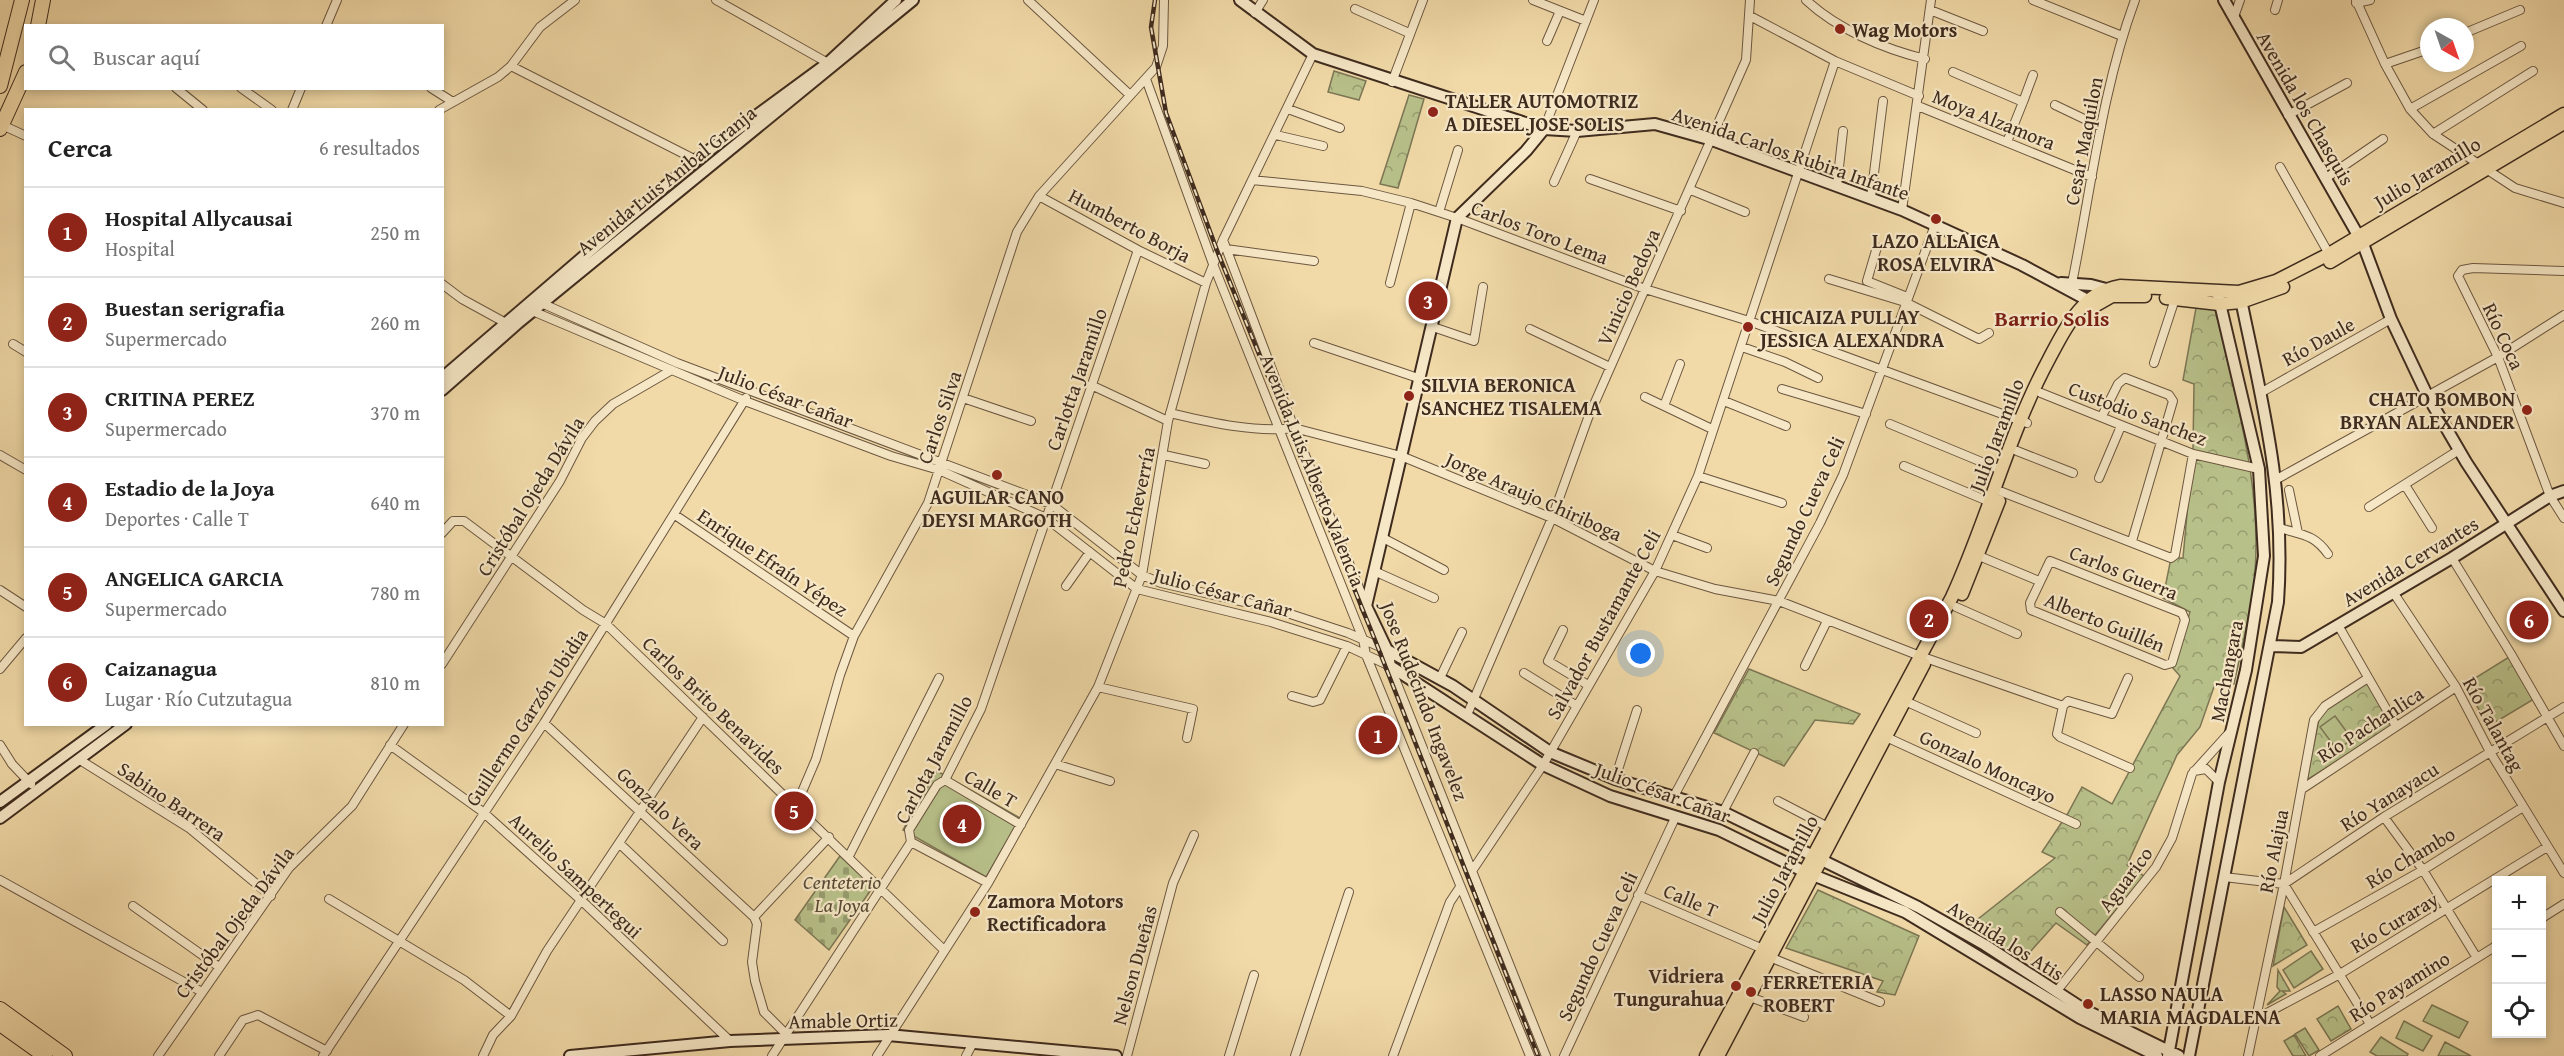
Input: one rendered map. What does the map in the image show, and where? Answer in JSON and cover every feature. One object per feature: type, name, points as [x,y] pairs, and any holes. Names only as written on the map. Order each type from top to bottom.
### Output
[{"type":"highway","points":[[0,86],[22,0]]},
{"type":"highway","points":[[38,24],[44,0]]},
{"type":"highway","points":[[1,127],[24,76]]},
{"type":"highway","points":[[0,1009],[65,1056]]},
{"type":"highway","points":[[0,1024],[45,1056]]},
{"type":"main road","name":"Julio Jaramillo","points":[[2110,292],[2175,299],[2218,298],[2240,297],[2285,286],[2483,167],[2564,114]]},
{"type":"main road","name":"Julio Jaramillo","points":[[2483,167],[2564,123]]},
{"type":"main road","name":"Julio Jaramillo","points":[[2240,297],[2361,240]]},
{"type":"main road","name":"Julio Jaramillo","points":[[1706,1056],[1767,953],[1808,873],[1905,701],[1961,578],[2001,470],[2059,340],[2092,303],[2110,292],[2129,286],[2218,298]]},
{"type":"main road","name":"Julio Jaramillo","points":[[1817,857],[1828,827],[1924,656],[1956,607],[1979,556],[2017,451],[2023,423],[2092,303]]},
{"type":"main road","name":"Julio Jaramillo","points":[[1718,1056],[1750,997],[1767,953]]},
{"type":"street","points":[[327,24],[337,0]]},
{"type":"street","points":[[442,108],[498,77],[511,66],[540,27],[575,0]]},
{"type":"street","points":[[716,0],[828,63]]},
{"type":"street","name":"Avenida Luis Anibal Granja","points":[[444,388],[528,309],[696,160],[828,63],[896,0]]},
{"type":"street","name":"Avenida Luis Anibal Granja","points":[[537,301],[913,0]]},
{"type":"street","points":[[1028,0],[1130,95]]},
{"type":"street","name":"Carlos Silva","points":[[796,806],[816,759],[840,675],[854,636],[928,503],[1017,232],[1039,196],[1156,67],[1163,46],[1164,0]]},
{"type":"street","name":"Avenida Carlos Rubira Infante","points":[[1240,0],[1313,54],[1392,82],[1544,129],[1577,131],[1655,124],[1712,140],[1871,197],[2058,283],[2110,292]]},
{"type":"street","points":[[1255,13],[1263,0]]},
{"type":"street","points":[[1392,82],[1423,0]]},
{"type":"street","points":[[1533,0],[1586,21]]},
{"type":"street","points":[[1458,218],[1544,129],[1594,0]]},
{"type":"street","name":"Vinicio Bedoya","points":[[1467,715],[1475,702],[1552,518],[1588,418],[1682,211],[1746,60],[1750,0]]},
{"type":"street","points":[[1806,0],[1820,12],[1895,52],[1924,59]]},
{"type":"street","points":[[1902,210],[1932,0]]},
{"type":"street","points":[[2033,0],[2121,36]]},
{"type":"street","name":"Cesar Maquilon","points":[[2071,286],[2101,126],[2121,36],[2135,0]]},
{"type":"street","name":"Avenida los Chasquis","points":[[2224,0],[2361,240],[2391,319],[2427,395],[2459,450],[2564,611]]},
{"type":"street","points":[[2234,17],[2240,0]]},
{"type":"street","points":[[2274,10],[2278,0]]},
{"type":"street","points":[[2370,0],[2356,1],[2385,64],[2410,109],[2433,134],[2515,188],[2564,203]]},
{"type":"street","points":[[1355,9],[1409,33]]},
{"type":"street","points":[[1930,10],[1983,32]]},
{"type":"street","points":[[2474,29],[2520,10]]},
{"type":"street","points":[[1547,41],[1560,11]]},
{"type":"street","points":[[1750,16],[1835,61],[1919,96]]},
{"type":"street","points":[[2410,109],[2521,46]]},
{"type":"street","points":[[2385,64],[2420,52]]},
{"type":"street","name":"Pedro Echeverría","points":[[877,1056],[888,1035],[988,883],[1098,687],[1142,575],[1169,417],[1206,283],[1223,240],[1276,135],[1313,54]]},
{"type":"street","name":"Salvador Bustamante Celi","points":[[1472,871],[1543,765],[1656,571],[1698,476],[1835,61]]},
{"type":"street","points":[[511,66],[696,160]]},
{"type":"street","points":[[2433,134],[2533,71]]},
{"type":"street","points":[[1953,72],[2023,102]]},
{"type":"street","points":[[2007,142],[2033,75]]},
{"type":"street","name":"Avenida Luis Alberto Valencia","points":[[1146,79],[1213,264],[1363,639],[1366,655],[1530,1056]]},
{"type":"street","points":[[2288,115],[2347,83]]},
{"type":"street","points":[[178,90],[201,108]]},
{"type":"street","points":[[244,90],[269,108]]},
{"type":"street","points":[[293,108],[300,90]]},
{"type":"street","points":[[434,90],[453,102]]},
{"type":"street","points":[[1871,197],[1883,101]]},
{"type":"street","points":[[2055,105],[2101,126]]},
{"type":"street","name":"Moya Alzamora","points":[[1918,106],[2092,177]]},
{"type":"street","points":[[1288,109],[1340,128]]},
{"type":"street","points":[[1,127],[24,135]]},
{"type":"street","points":[[1554,182],[1577,131]]},
{"type":"street","points":[[1837,185],[1843,131]]},
{"type":"street","points":[[1276,135],[1323,146]]},
{"type":"street","points":[[2326,178],[2383,139]]},
{"type":"street","points":[[1439,212],[1458,150]]},
{"type":"street","points":[[2280,167],[2329,254]]},
{"type":"street","points":[[1590,179],[1682,211]]},
{"type":"street","name":"Carlos Toro Lema","points":[[1252,180],[1362,191],[1411,203],[1458,218],[1645,289],[1749,321],[1881,370]]},
{"type":"street","points":[[1690,190],[1745,212]]},
{"type":"street","name":"Humberto Borja","points":[[1039,196],[1138,250],[1206,283]]},
{"type":"street","points":[[1390,283],[1411,203]]},
{"type":"street","name":"Jose Rudecindo Ingavelez","points":[[1458,218],[1366,606],[1387,650],[1390,666],[1546,1056]]},
{"type":"street","name":"Segundo Cueva Celi","points":[[1673,798],[1779,601],[1843,475],[1935,225]]},
{"type":"street","points":[[1223,240],[1294,428],[1366,606]]},
{"type":"street","points":[[1877,247],[1867,281],[1906,299],[1979,339],[1989,333]]},
{"type":"street","points":[[1226,249],[1314,261]]},
{"type":"street","name":"Carlotta Jaramillo","points":[[1046,518],[1138,250]]},
{"type":"street","name":"Río Coca","points":[[2564,272],[2462,270],[2458,276],[2498,357],[2550,496],[2564,518]]},
{"type":"street","points":[[1829,279],[1906,299]]},
{"type":"street","points":[[444,285],[504,322]]},
{"type":"street","points":[[2071,286],[2092,303]]},
{"type":"street","points":[[1433,327],[1474,341],[1483,287]]},
{"type":"street","name":"Machangara","points":[[2189,1056],[2278,602],[2280,528],[2277,479],[2262,392],[2240,297]]},
{"type":"street","name":"Machangara","points":[[2172,1054],[2219,782],[2233,729],[2264,556],[2259,469],[2218,298]]},
{"type":"street","points":[[2154,363],[2175,299]]},
{"type":"street","name":"Julio César Cañar","points":[[537,301],[750,392],[940,466],[1051,504],[1142,575],[1161,583],[1275,609],[1363,639],[1440,678],[1550,752],[1615,779],[1723,812],[1817,857]]},
{"type":"street","name":"Avenida Luis Anibal Granja","points":[[444,376],[504,322],[528,309]]},
{"type":"street","name":"Julio César Cañar","points":[[528,309],[670,370],[891,456],[940,466],[1046,518],[1137,589],[1271,622],[1347,646],[1390,666],[1543,765],[1610,796],[1719,830],[1808,873]]},
{"type":"street","points":[[2277,479],[2498,357],[2564,315]]},
{"type":"street","name":"Río Daule","points":[[2262,392],[2391,319]]},
{"type":"street","points":[[1530,328],[1610,368]]},
{"type":"street","points":[[1314,343],[1421,379]]},
{"type":"street","points":[[13,344],[24,351]]},
{"type":"street","points":[[1742,347],[1785,362],[1818,378]]},
{"type":"street","points":[[1664,406],[1680,364]]},
{"type":"street","name":"Cristóbal Ojeda Dávila","points":[[444,661],[560,481],[582,438],[602,412],[670,370]]},
{"type":"street","points":[[1881,370],[2023,423]]},
{"type":"street","points":[[2102,416],[2119,383],[2126,378],[2169,395],[2173,401],[2132,541]]},
{"type":"street","name":"Jorge Araujo Chiriboga","points":[[1091,385],[1169,417],[1279,429],[1294,428],[1401,456],[1552,518],[1656,571],[1715,589],[1779,601],[1827,621],[2063,706],[2068,701],[2112,714],[2128,678]]},
{"type":"street","points":[[1782,389],[1866,414]]},
{"type":"street","name":"Guillermo Garzón Ubidia","points":[[325,1054],[544,723],[750,392]]},
{"type":"street","name":"Custodio Sanchez","points":[[2040,393],[2193,454],[2259,469]]},
{"type":"street","points":[[1645,397],[1712,429]]},
{"type":"street","points":[[963,398],[1030,421]]},
{"type":"street","points":[[1724,401],[1786,426]]},
{"type":"street","points":[[1890,424],[2001,470]]},
{"type":"street","points":[[2098,478],[2121,426]]},
{"type":"street","points":[[2369,507],[2459,450]]},
{"type":"street","points":[[2017,451],[2073,473]]},
{"type":"street","points":[[2002,492],[2166,556],[2175,555],[2193,454]]},
{"type":"street","points":[[0,455],[24,469]]},
{"type":"street","points":[[1164,455],[1205,464]]},
{"type":"street","points":[[1904,466],[1990,502]]},
{"type":"street","points":[[1698,476],[1782,502]]},
{"type":"street","points":[[2405,485],[2432,528]]},
{"type":"street","points":[[2289,490],[2298,534]]},
{"type":"street","name":"Avenida Cervantes","points":[[2270,646],[2301,647],[2452,558],[2550,496],[2564,491]]},
{"type":"street","name":"Enrique Efraín Yépez","points":[[675,515],[854,636]]},
{"type":"street","name":"Carlota Jaramillo","points":[[772,1056],[911,842],[909,830],[938,785],[945,780],[981,709],[1046,518]]},
{"type":"street","name":"Carlos Brito Benavides","points":[[444,531],[453,521],[464,521],[583,610],[606,624],[849,856],[944,951]]},
{"type":"street","points":[[2280,528],[2319,541],[2328,554]]},
{"type":"street","points":[[1672,535],[1707,548]]},
{"type":"street","points":[[1383,538],[1444,570]]},
{"type":"street","points":[[1066,586],[1090,552]]},
{"type":"street","points":[[1979,556],[2039,581]]},
{"type":"street","points":[[2452,558],[2564,746]]},
{"type":"street","name":"Carlos Guerra","points":[[2039,581],[2050,561],[2185,616],[2169,665]]},
{"type":"street","points":[[1374,571],[1434,598]]},
{"type":"street","name":"Alberto Guillén","points":[[2039,581],[2029,607],[2169,665]]},
{"type":"street","points":[[0,590],[24,606]]},
{"type":"street","name":"Río Talantag","points":[[2394,592],[2456,687],[2490,752],[2564,873]]},
{"type":"street","points":[[1956,607],[2018,634]]},
{"type":"street","points":[[1805,666],[1827,621]]},
{"type":"street","points":[[2338,625],[2396,726]]},
{"type":"street","points":[[1563,630],[1548,661],[1588,685]]},
{"type":"street","points":[[1440,678],[1462,632]]},
{"type":"street","points":[[0,667],[24,640]]},
{"type":"street","points":[[1292,696],[1313,702],[1320,700],[1347,646]]},
{"type":"street","points":[[1524,674],[1577,706]]},
{"type":"street","points":[[849,856],[939,678]]},
{"type":"street","name":"Río Alajua","points":[[2247,1056],[2284,884],[2317,713],[2368,678]]},
{"type":"street","points":[[1098,687],[1193,709],[1187,738]]},
{"type":"street","name":"Río Pachanlica","points":[[2302,789],[2456,687]]},
{"type":"street","points":[[1905,701],[1976,733]]},
{"type":"street","points":[[2063,706],[2057,734],[2060,737],[2130,768]]},
{"type":"street","name":"Río Yanayacu","points":[[2284,884],[2384,817],[2564,707]]},
{"type":"street","points":[[1615,779],[1636,710]]},
{"type":"street","points":[[483,1056],[493,1035],[511,1016],[547,951],[642,813],[704,717]]},
{"type":"street","name":"Gonzalo Vera","points":[[544,723],[754,917]]},
{"type":"street","points":[[0,802],[104,726]]},
{"type":"street","points":[[0,818],[123,726]]},
{"type":"street","name":"Cristóbal Ojeda Dávila","points":[[158,1056],[289,868],[352,806],[403,726]]},
{"type":"street","name":"Aguarico","points":[[2056,992],[2164,856],[2194,771],[2233,729]]},
{"type":"street","name":"Gonzalo Moncayo","points":[[1886,737],[2076,824]]},
{"type":"street","points":[[0,745],[12,764],[38,791]]},
{"type":"street","name":"Aurelio Sampertegui","points":[[390,745],[483,812],[582,901],[730,1041]]},
{"type":"street","points":[[1723,812],[1754,753]]},
{"type":"street","name":"Sabino Barrera","points":[[80,760],[189,828],[271,896]]},
{"type":"street","points":[[1055,764],[1110,781]]},
{"type":"street","points":[[2194,771],[2206,769],[2219,782]]},
{"type":"street","name":"Calle T","points":[[945,780],[1021,825]]},
{"type":"street","points":[[1778,801],[1828,827]]},
{"type":"street","name":"Río Chambo","points":[[2313,932],[2423,870],[2523,807]]},
{"type":"street","points":[[2384,817],[2423,870],[2477,958]]},
{"type":"street","name":"Segundo Cueva Celi","points":[[1564,1056],[1675,818]]},
{"type":"street","name":"Nelson Dueñas","points":[[1127,1056],[1173,883],[1194,836]]},
{"type":"street","points":[[785,1036],[764,1012],[758,993],[752,962],[757,924],[754,917],[829,837]]},
{"type":"street","points":[[911,842],[988,883]]},
{"type":"street","points":[[620,844],[723,941]]},
{"type":"street","name":"Río Curaray","points":[[2254,1020],[2340,974],[2547,847]]},
{"type":"street","name":"Avenida los Atis","points":[[1817,857],[1955,927],[2085,1010],[2172,1054]]},
{"type":"street","name":"Avenida los Atis","points":[[1808,873],[1875,898],[1930,925],[2080,1018],[2157,1056]]},
{"type":"street","points":[[2224,877],[2284,884],[2370,1024]]},
{"type":"street","points":[[0,880],[202,992]]},
{"type":"street","points":[[1392,1056],[1450,902],[1460,887]]},
{"type":"street","points":[[1295,1056],[1349,892]]},
{"type":"street","name":"Calle T","points":[[1638,895],[1880,1002]]},
{"type":"street","points":[[329,899],[464,980],[511,1016]]},
{"type":"street","points":[[2546,915],[2564,904]]},
{"type":"street","points":[[133,906],[219,967]]},
{"type":"street","points":[[2060,912],[2139,977]]},
{"type":"street","name":"Río Payamino","points":[[2320,1056],[2492,949]]},
{"type":"street","points":[[1229,1056],[1254,975]]},
{"type":"street","points":[[1750,997],[1804,1017]]},
{"type":"street","points":[[219,1056],[243,1020],[258,1015],[325,1054]]},
{"type":"street","name":"Amable Ortiz","points":[[570,1056],[785,1036],[888,1035],[1116,1056]]},
{"type":"street","points":[[966,1056],[974,1042]]},
{"type":"green space","points":[[1334,71],[1366,81],[1359,100],[1328,92]]},
{"type":"green space","points":[[1409,95],[1424,99],[1398,188],[1380,184]]},
{"type":"green space","points":[[2196,308],[2215,309],[2240,416],[2253,489],[2256,562],[2252,599],[2234,684],[2215,684],[2200,727],[2177,755],[2127,865],[2144,876],[2087,945],[2056,923],[2021,962],[1968,927],[2055,858],[2042,852],[2082,787],[2112,804],[2180,676],[2173,668],[2190,612],[2163,598],[2171,558],[2183,558],[2193,448],[2194,384],[2183,380]]},
{"type":"green space","points":[[2509,657],[2534,699],[2489,726],[2464,685]]},
{"type":"green space","points":[[1749,669],[1860,714],[1853,724],[1815,720],[1784,766],[1714,733]]},
{"type":"green space","points":[[2368,681],[2393,725],[2307,780],[2320,714]]},
{"type":"green space","points":[[2335,716],[2352,739],[2337,750],[2320,727]]},
{"type":"green space","points":[[937,771],[1020,818],[986,877],[903,830]]},
{"type":"green space","name":"Centeterio La Joya","points":[[840,856],[873,887],[829,950],[795,920]]},
{"type":"green space","points":[[1818,890],[1919,936],[1895,995],[1877,992],[1883,981],[1786,948]]},
{"type":"green space","points":[[2284,907],[2307,945],[2273,966]]},
{"type":"green space","points":[[2311,951],[2323,969],[2294,988],[2283,970]]},
{"type":"green space","points":[[2278,970],[2290,991],[2282,991],[2286,994],[2267,1005],[2280,991],[2277,987]]},
{"type":"green space","points":[[2432,1005],[2468,1022],[2459,1038],[2423,1021]]},
{"type":"green space","points":[[2338,1006],[2351,1029],[2331,1041],[2317,1019]]},
{"type":"green space","points":[[2404,1021],[2432,1036],[2423,1051],[2396,1038]]},
{"type":"green space","points":[[2305,1028],[2319,1050],[2309,1056],[2295,1034]]},
{"type":"green space","points":[[2294,1035],[2306,1056],[2293,1056],[2284,1041]]},
{"type":"green space","points":[[2381,1037],[2408,1054],[2407,1056],[2377,1056],[2370,1052]]},
{"type":"green space","points":[[2445,1042],[2471,1056],[2438,1056]]},
{"type":"railway","points":[[1155,0],[1151,27],[1166,113],[1218,253],[1377,645],[1538,1056]]},
{"type":"place","name":"Wag Motors","points":[[1840,29]]},
{"type":"place","name":"TALLER AUTOMOTRIZ A DIESEL JOSE SOLIS","points":[[1433,112]]},
{"type":"place","name":"LAZO ALLAICA ROSA ELVIRA","points":[[1936,219]]},
{"type":"place","name":"CRITINA PEREZ","points":[[1428,301]]},
{"type":"place","name":"CHICAIZA PULLAY JESSICA ALEXANDRA","points":[[1748,327]]},
{"type":"place","name":"SILVIA BERONICA SANCHEZ TISALEMA","points":[[1409,396]]},
{"type":"place","name":"CHATO BOMBON BRYAN ALEXANDER","points":[[2527,410]]},
{"type":"place","name":"AGUILAR CANO DEYSI MARGOTH","points":[[997,475]]},
{"type":"place","name":"Buestan serigrafia","points":[[1929,619]]},
{"type":"place","name":"Caizanagua","points":[[2529,620]]},
{"type":"place","name":"Hospital Allycausai","points":[[1378,735]]},
{"type":"place","name":"ANGELICA GARCIA","points":[[794,811]]},
{"type":"place","name":"Estadio de la Joya","points":[[962,824]]},
{"type":"place","name":"Zamora Motors Rectificadora","points":[[975,912]]},
{"type":"place","name":"Vidriera Tungurahua","points":[[1736,986]]},
{"type":"place","name":"FERRETERIA ROBERT","points":[[1751,992]]},
{"type":"place","name":"LASSO NAULA MARIA MAGDALENA","points":[[2088,1004]]},
{"type":"district","name":"Barrio Solis","points":[[2052,318]]}]
